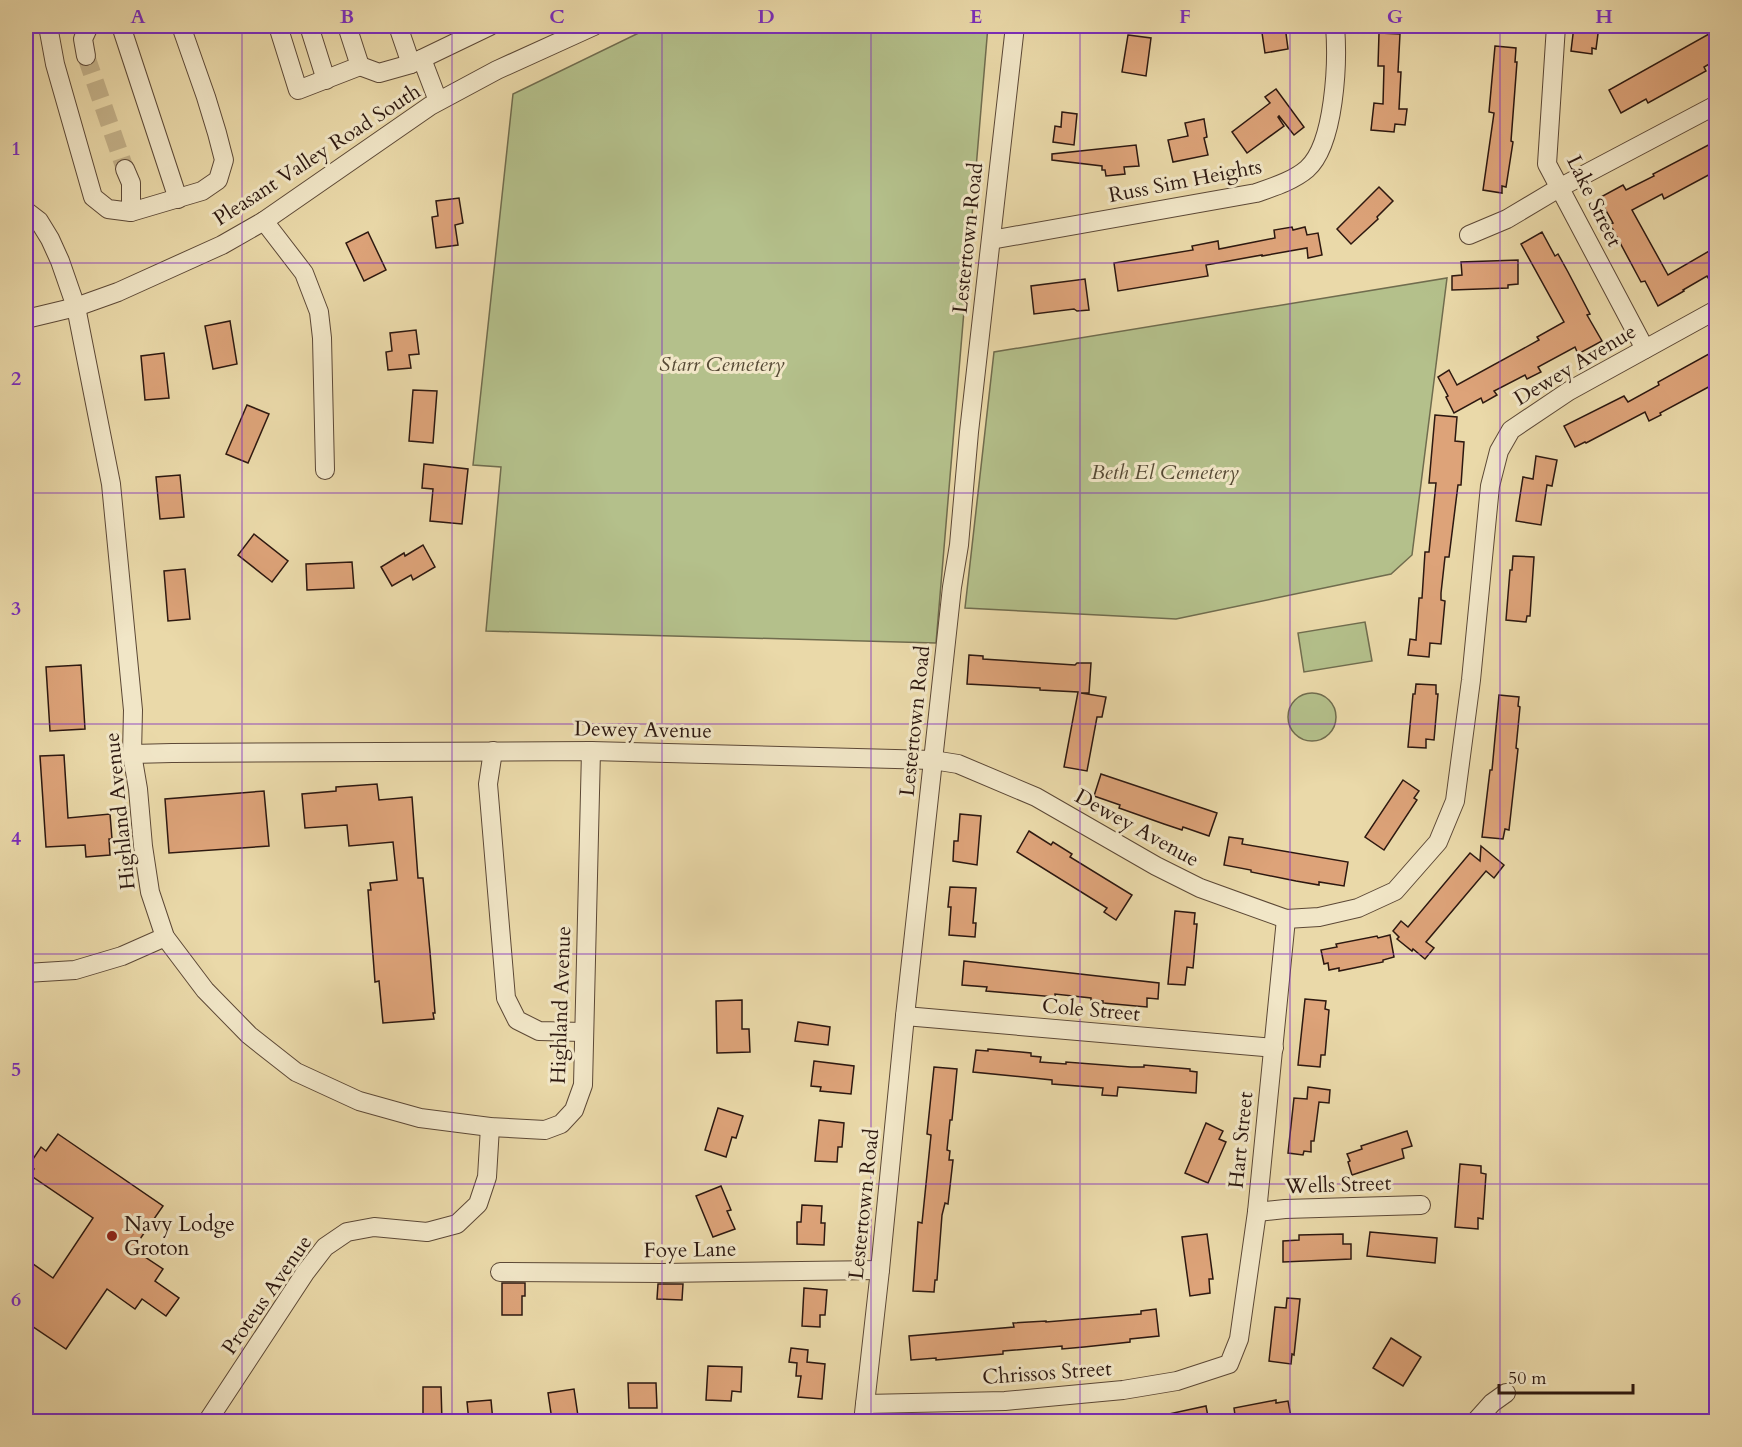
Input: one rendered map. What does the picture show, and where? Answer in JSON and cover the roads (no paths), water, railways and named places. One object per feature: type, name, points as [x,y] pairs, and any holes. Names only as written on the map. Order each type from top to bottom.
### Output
[{"type":"street","points":[[48,26],[55,64],[93,196],[108,209],[131,212],[202,191],[218,180],[224,160],[206,97],[181,26]]},
{"type":"street","points":[[86,56],[83,39],[89,26]]},
{"type":"street","points":[[122,26],[178,199]]},
{"type":"street","points":[[278,26],[298,90],[360,66],[379,73],[417,61],[490,26]]},
{"type":"street","points":[[309,26],[326,80]]},
{"type":"street","points":[[347,26],[360,66]]},
{"type":"street","points":[[398,26],[438,101]]},
{"type":"street","name":"Pleasant Valley Road South","points":[[26,320],[76,307],[129,288],[222,245],[264,221],[438,101],[497,70],[594,26]]},
{"type":"street","name":"Lestertown Road","points":[[864,1413],[905,1016],[1015,26]]},
{"type":"street","name":"Russ Sim Heights","points":[[991,240],[1256,193],[1285,183],[1307,169],[1320,154],[1327,133],[1337,51],[1335,26]]},
{"type":"street","name":"Lake Street","points":[[1556,26],[1547,164],[1645,349]]},
{"type":"street","points":[[1469,235],[1507,219],[1559,188],[1716,105]]},
{"type":"street","points":[[125,169],[131,183],[131,212]]},
{"type":"street","name":"Highland Avenue","points":[[26,211],[39,221],[50,239],[76,307],[111,484],[133,710],[132,754],[150,892],[165,936],[205,990],[249,1035],[296,1072],[359,1101],[420,1118],[490,1127],[545,1130],[561,1124],[574,1110],[583,1085],[591,751]]},
{"type":"street","points":[[264,221],[304,273],[319,312],[322,338],[325,470]]},
{"type":"street","name":"Dewey Avenue","points":[[132,754],[591,751],[933,760],[958,764],[1036,797],[1173,875],[1200,888],[1286,919],[1319,917],[1358,908],[1395,891],[1438,842],[1455,801],[1471,680],[1490,486],[1499,451],[1511,430],[1569,391],[1716,310]]},
{"type":"street","points":[[493,751],[488,784],[506,998],[517,1020],[539,1031],[585,1032]]},
{"type":"street","name":"Hart Street","points":[[1228,1364],[1239,1339],[1257,1212],[1286,919]]},
{"type":"street","points":[[26,973],[75,970],[122,956],[165,936]]},
{"type":"street","name":"Cole Street","points":[[905,1016],[1274,1048]]},
{"type":"street","name":"Proteus Avenue","points":[[207,1422],[305,1273],[325,1247],[347,1233],[374,1227],[427,1232],[447,1227],[457,1224],[478,1204],[487,1177],[490,1127]]},
{"type":"street","name":"Wells Street","points":[[1257,1212],[1285,1209],[1421,1205]]},
{"type":"street","name":"Foye Lane","points":[[500,1272],[662,1273],[880,1270]]},
{"type":"street","name":"Chrissos Street","points":[[864,1413],[1123,1390],[1177,1381],[1228,1364]]},
{"type":"street","points":[[1475,1422],[1506,1393]]},
{"type":"tunnel","points":[[86,56],[125,169]]},
{"type":"place","name":"Navy Lodge Groton","points":[[112,1236]]},
{"type":"park label","name":"Starr Cemetery","points":[[722,364]]},
{"type":"park label","name":"Beth El Cemetery","points":[[1165,472]]}]
